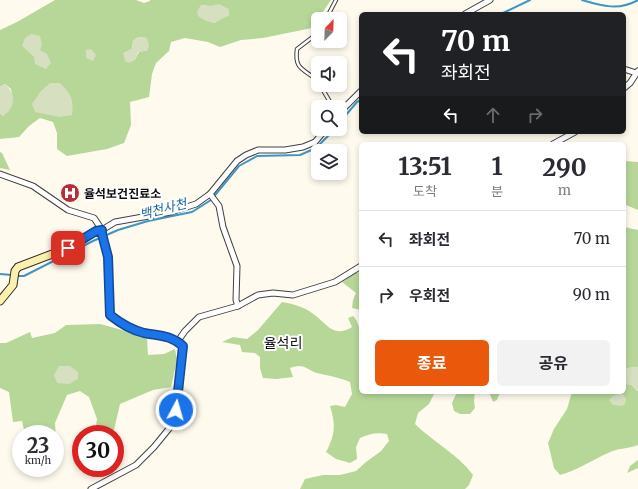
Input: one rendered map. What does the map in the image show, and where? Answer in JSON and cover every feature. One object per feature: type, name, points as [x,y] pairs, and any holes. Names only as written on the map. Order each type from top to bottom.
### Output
[{"type":"street","points":[[469,12],[490,0]]},
{"type":"street","points":[[626,69],[637,72],[626,86]]},
{"type":"street","points":[[347,105],[359,93]]},
{"type":"street","points":[[557,142],[571,134]]},
{"type":"street","points":[[0,301],[12,285],[15,270],[18,267],[68,248],[96,231],[102,232],[115,222],[171,212],[196,204],[211,195],[237,161],[246,155],[258,150],[285,150],[302,147],[315,142],[320,136]]},
{"type":"street","points":[[0,174],[33,186],[68,210],[94,218],[102,232],[108,257],[110,315],[121,324],[142,332],[174,338],[183,346],[176,410],[172,425],[154,447],[136,465],[91,489]]},
{"type":"street","points":[[211,195],[218,206],[223,226],[237,266],[236,300],[238,306]]},
{"type":"street","points":[[178,342],[185,331],[199,317],[238,306],[258,295],[273,293],[293,295],[335,282],[359,267]]},
{"type":"lane","points":[[330,12],[336,0]]},
{"type":"lane","points":[[311,38],[297,49],[296,59],[299,67],[311,76]]},
{"type":"green space","points":[[55,0],[136,0],[144,3],[150,0],[331,0],[323,12],[311,12],[311,28],[263,38],[241,40],[220,47],[208,42],[185,38],[171,42],[169,51],[156,63],[152,74],[149,97],[130,102],[131,125],[124,143],[107,149],[67,156],[57,149],[57,133],[53,122],[40,118],[29,126],[19,137],[0,139],[0,113],[3,116],[13,100],[11,89],[5,84],[0,87],[0,30]],"holes":[[[201,5],[210,6],[221,19],[214,23]],[[138,37],[147,38],[135,59],[124,53],[132,49],[133,41]]]},
{"type":"green space","points":[[219,4],[229,9],[229,16],[214,23],[206,21],[198,16],[197,11],[201,5],[210,6]]},
{"type":"green space","points":[[31,34],[40,36],[42,44],[40,50],[47,54],[51,63],[46,69],[35,64],[34,57],[22,46],[25,38]]},
{"type":"green space","points":[[138,37],[147,38],[149,46],[147,51],[138,52],[135,60],[129,63],[125,61],[123,53],[132,49],[133,41]]},
{"type":"green space","points":[[91,49],[96,55],[93,61],[86,58],[86,50]]},
{"type":"green space","points":[[50,83],[60,83],[67,90],[73,105],[72,115],[59,117],[35,112],[32,104],[41,91]]},
{"type":"green space","points":[[5,84],[13,96],[13,100],[10,109],[3,116],[0,113],[0,87]]},
{"type":"green space","points":[[0,152],[2,153],[10,170],[0,168]]},
{"type":"green space","points":[[626,161],[638,162],[638,210],[626,205]]},
{"type":"green space","points":[[626,227],[638,230],[638,367],[626,370]]},
{"type":"green space","points":[[359,272],[359,310],[352,308],[356,293],[342,282],[355,273]]},
{"type":"green space","points":[[282,302],[305,309],[330,328],[339,331],[352,327],[348,318],[353,316],[359,326],[359,394],[434,394],[429,404],[418,413],[415,424],[453,454],[467,468],[473,475],[469,485],[465,489],[300,489],[305,479],[323,475],[340,475],[356,471],[381,451],[389,441],[387,434],[383,433],[376,433],[360,438],[356,447],[357,459],[350,463],[336,459],[326,452],[334,430],[330,406],[336,405],[345,407],[352,394],[350,382],[317,373],[299,366],[290,368],[293,377],[276,379],[263,378],[260,368],[260,357],[255,353],[242,352],[240,345],[222,342],[233,337],[247,339],[258,330]]},
{"type":"green space","points":[[100,324],[126,331],[147,339],[148,355],[164,354],[175,349],[177,360],[171,387],[153,390],[120,404],[115,425],[96,425],[97,419],[89,397],[80,391],[67,395],[55,425],[23,425],[22,421],[13,422],[9,392],[0,388],[0,343],[6,343],[30,332],[32,338],[55,333],[66,325]]},
{"type":"green space","points":[[59,366],[70,366],[78,372],[78,379],[69,384],[57,383],[54,375]]},
{"type":"green space","points":[[638,367],[637,391],[632,385],[626,384],[626,370]]},
{"type":"green space","points":[[626,383],[632,385],[637,391],[638,390],[638,445],[611,451],[579,468],[560,475],[554,468],[548,443],[554,429],[567,409],[571,394],[626,394]]},
{"type":"green space","points":[[456,394],[475,394],[475,408],[470,414],[460,414],[454,411],[452,403]]},
{"type":"green space","points":[[490,394],[499,394],[497,400],[493,402]]},
{"type":"green space","points":[[623,394],[626,399],[625,404],[622,406],[613,405],[609,400],[613,396]]},
{"type":"green space","points":[[638,460],[638,468],[627,473],[630,466]]},
{"type":"waterway","name":"백천사천","points":[[505,12],[530,0]]},
{"type":"waterway","name":"백천사천","points":[[582,0],[603,6],[624,5],[638,0]]},
{"type":"waterway","name":"백천사천","points":[[347,114],[359,101]]},
{"type":"waterway","name":"백천사천","points":[[16,276],[24,276],[118,230],[148,221],[192,212],[211,200],[239,166],[257,156],[300,155],[316,148],[328,136]]},
{"type":"waterway","name":"백천사천","points":[[0,274],[12,275]]},
{"type":"place","name":"율석보건진료소","points":[[70,193]]},
{"type":"district","name":"율석리","points":[[283,343]]},
{"type":"route","points":[[68,248],[96,231],[102,230],[108,257],[110,315],[121,324],[142,332],[174,338],[183,346],[176,410]]}]
